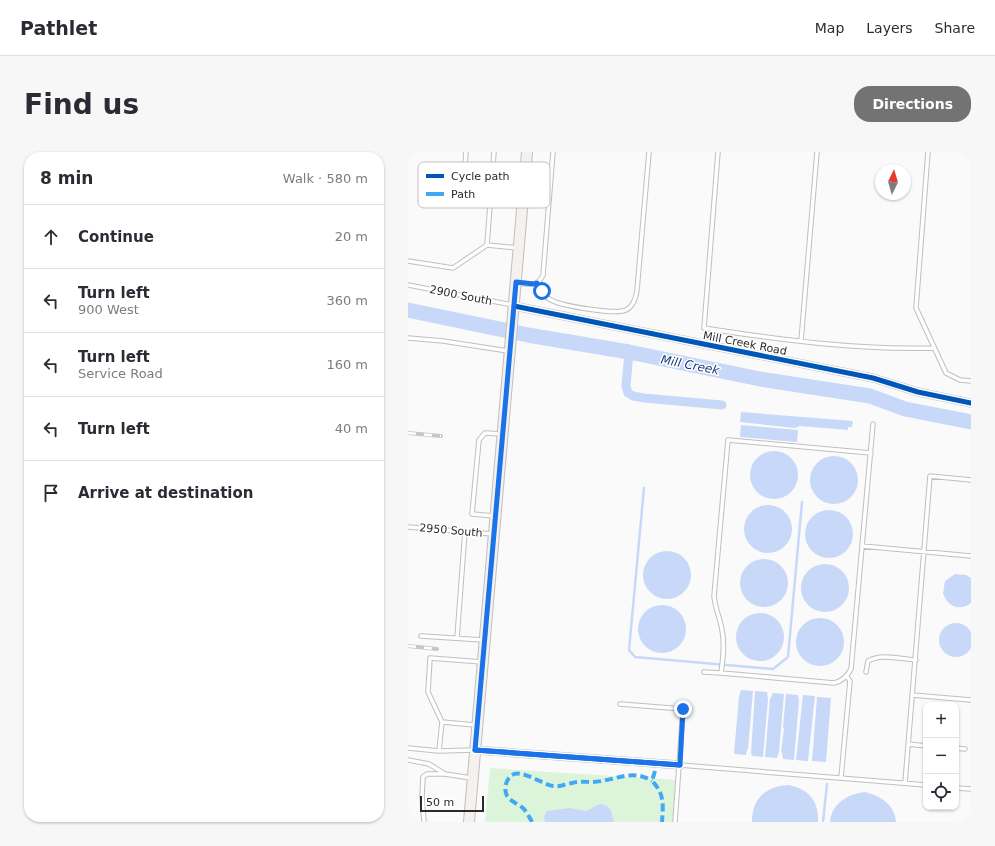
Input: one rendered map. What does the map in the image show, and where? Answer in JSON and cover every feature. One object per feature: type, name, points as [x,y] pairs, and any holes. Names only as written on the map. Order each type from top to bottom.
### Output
[{"type":"main road","points":[[526,162],[527,152]]},
{"type":"main road","points":[[469,822],[522,208]]},
{"type":"street","name":"Mill Creek Road","points":[[514,306],[873,378],[918,392],[971,403]]},
{"type":"street","points":[[475,750],[680,765]]},
{"type":"lane","points":[[465,162],[466,152]]},
{"type":"lane","points":[[493,162],[494,152]]},
{"type":"lane","points":[[550,187],[553,152]]},
{"type":"lane","points":[[537,283],[547,297],[553,301],[610,312],[623,311],[632,305],[637,290],[650,152]]},
{"type":"lane","points":[[718,152],[704,328],[759,337],[801,341],[893,349],[934,348]]},
{"type":"lane","points":[[801,341],[817,152]]},
{"type":"lane","points":[[928,152],[916,308],[946,373],[960,380],[971,382]]},
{"type":"lane","points":[[487,245],[490,208]]},
{"type":"lane","points":[[516,282],[534,284],[542,278],[548,208]]},
{"type":"lane","points":[[408,261],[453,268],[487,245],[519,248]]},
{"type":"lane","name":"2900 South","points":[[408,285],[514,306]]},
{"type":"lane","points":[[408,338],[443,341],[509,351]]},
{"type":"lane","points":[[704,672],[834,683],[842,681],[847,677],[851,669],[873,424]]},
{"type":"lane","points":[[495,516],[472,514],[479,440],[485,433],[502,434]]},
{"type":"lane","points":[[721,674],[724,644],[723,630],[714,596],[728,440],[871,453]]},
{"type":"lane","points":[[905,783],[930,476],[971,480]]},
{"type":"lane","name":"2950 South","points":[[408,527],[494,534]]},
{"type":"lane","points":[[457,638],[465,531]]},
{"type":"lane","points":[[862,546],[971,556]]},
{"type":"lane","points":[[421,636],[484,641]]},
{"type":"lane","points":[[866,672],[868,661],[879,656],[916,660]]},
{"type":"lane","points":[[439,751],[442,722],[428,692],[430,658],[483,663]]},
{"type":"lane","points":[[840,778],[850,681],[847,677]]},
{"type":"lane","points":[[912,695],[971,700]]},
{"type":"lane","points":[[620,704],[683,709],[675,822]]},
{"type":"lane","points":[[442,722],[478,725]]},
{"type":"lane","points":[[908,744],[923,746]]},
{"type":"lane","points":[[408,748],[439,751],[475,750]]},
{"type":"lane","points":[[959,748],[965,749]]},
{"type":"lane","points":[[408,760],[429,764],[445,774]]},
{"type":"lane","points":[[680,765],[923,785]]},
{"type":"lane","points":[[424,822],[422,796],[423,777],[428,774],[445,774],[473,778]]},
{"type":"lane","points":[[959,788],[971,789]]},
{"type":"green space","points":[[490,768],[677,780],[673,822],[485,822]]},
{"type":"water","points":[[741,412],[853,421],[852,427],[848,427],[848,430],[800,426],[795,428],[740,422]]},
{"type":"water","points":[[741,425],[798,430],[797,442],[740,437]]},
{"type":"water","points":[[769,451],[779,451],[788,455],[794,461],[797,466],[797,484],[788,495],[779,499],[769,499],[760,495],[754,489],[750,480],[750,470],[754,461],[760,455]]},
{"type":"water","points":[[829,456],[839,456],[848,460],[854,466],[857,471],[857,489],[848,500],[839,504],[829,504],[820,500],[814,494],[810,485],[810,475],[814,466],[820,460]]},
{"type":"water","points":[[763,505],[773,505],[782,509],[788,515],[791,520],[791,538],[782,549],[773,553],[763,553],[754,549],[748,543],[744,534],[744,524],[748,515],[754,509]]},
{"type":"water","points":[[824,510],[834,510],[843,514],[849,520],[852,525],[852,543],[843,554],[834,558],[824,558],[815,554],[809,548],[805,539],[805,529],[809,520],[815,514]]},
{"type":"water","points":[[662,551],[672,551],[681,555],[687,561],[690,566],[690,584],[681,595],[672,599],[662,599],[653,595],[647,589],[643,580],[643,570],[647,561],[653,555]]},
{"type":"water","points":[[759,559],[769,559],[778,563],[784,569],[787,574],[787,592],[778,603],[769,607],[759,607],[750,603],[744,597],[740,588],[740,578],[744,569],[750,563]]},
{"type":"water","points":[[820,564],[830,564],[839,568],[845,574],[848,579],[848,597],[839,608],[830,612],[820,612],[811,608],[805,602],[801,593],[801,583],[805,574],[811,568]]},
{"type":"water","points":[[955,574],[966,575],[971,578],[971,603],[967,606],[958,607],[950,604],[943,593],[945,581]]},
{"type":"water","points":[[657,605],[667,605],[676,609],[682,615],[685,620],[685,638],[676,649],[667,653],[657,653],[648,649],[642,643],[638,634],[638,624],[642,615],[648,609]]},
{"type":"water","points":[[755,613],[765,613],[774,617],[780,623],[783,628],[783,646],[774,657],[765,661],[755,661],[746,657],[740,651],[736,642],[736,632],[740,623],[746,617]]},
{"type":"water","points":[[815,618],[825,618],[834,622],[840,628],[843,633],[843,651],[834,662],[825,666],[815,666],[806,662],[800,656],[796,647],[796,637],[800,628],[806,622]]},
{"type":"water","points":[[956,623],[968,628],[973,640],[968,652],[956,657],[944,652],[939,640],[944,628]]},
{"type":"water","points":[[741,690],[753,691],[748,749],[746,755],[734,754],[739,696]]},
{"type":"water","points":[[755,691],[767,692],[768,699],[763,757],[752,756],[751,753]]},
{"type":"water","points":[[773,693],[784,694],[779,752],[777,758],[765,757],[770,699]]},
{"type":"water","points":[[786,694],[798,695],[799,701],[794,760],[783,759],[781,752]]},
{"type":"water","points":[[803,695],[815,696],[808,761],[796,760]]},
{"type":"water","points":[[817,697],[831,698],[826,762],[812,761]]},
{"type":"water","points":[[788,785],[801,789],[811,797],[817,808],[818,822],[752,822],[754,806],[761,795],[773,788]]},
{"type":"water","points":[[865,792],[886,802],[893,811],[896,822],[830,822],[831,815],[837,805],[847,797]]},
{"type":"water","points":[[600,804],[609,808],[614,822],[545,822],[544,817],[547,811],[570,808],[586,811]]},
{"type":"waterway","name":"Mill Creek","points":[[408,310],[528,335],[629,352],[760,379],[870,396],[905,409],[971,422]]},
{"type":"waterway","points":[[629,352],[626,386],[628,393],[633,396],[722,405]]},
{"type":"waterway","points":[[644,488],[629,650],[635,657],[773,669],[788,657],[802,502]]},
{"type":"waterway","points":[[823,822],[827,784]]},
{"type":"railway","points":[[408,433],[441,436]]},
{"type":"railway","points":[[408,646],[437,649]]},
{"type":"marked path","points":[[655,771],[652,781],[661,795],[663,805],[662,822]]},
{"type":"marked path","points":[[532,822],[524,809],[511,800],[506,794],[506,784],[509,777],[514,774],[521,774],[548,785],[556,786],[577,782],[601,781],[630,775],[645,777],[652,781]]},
{"type":"cycle path","points":[[514,306],[873,378],[918,392],[971,403]]},
{"type":"cycle path","points":[[475,750],[680,765]]},
{"type":"route","points":[[542,291],[537,283],[516,282],[475,750],[680,765],[683,709]]}]
